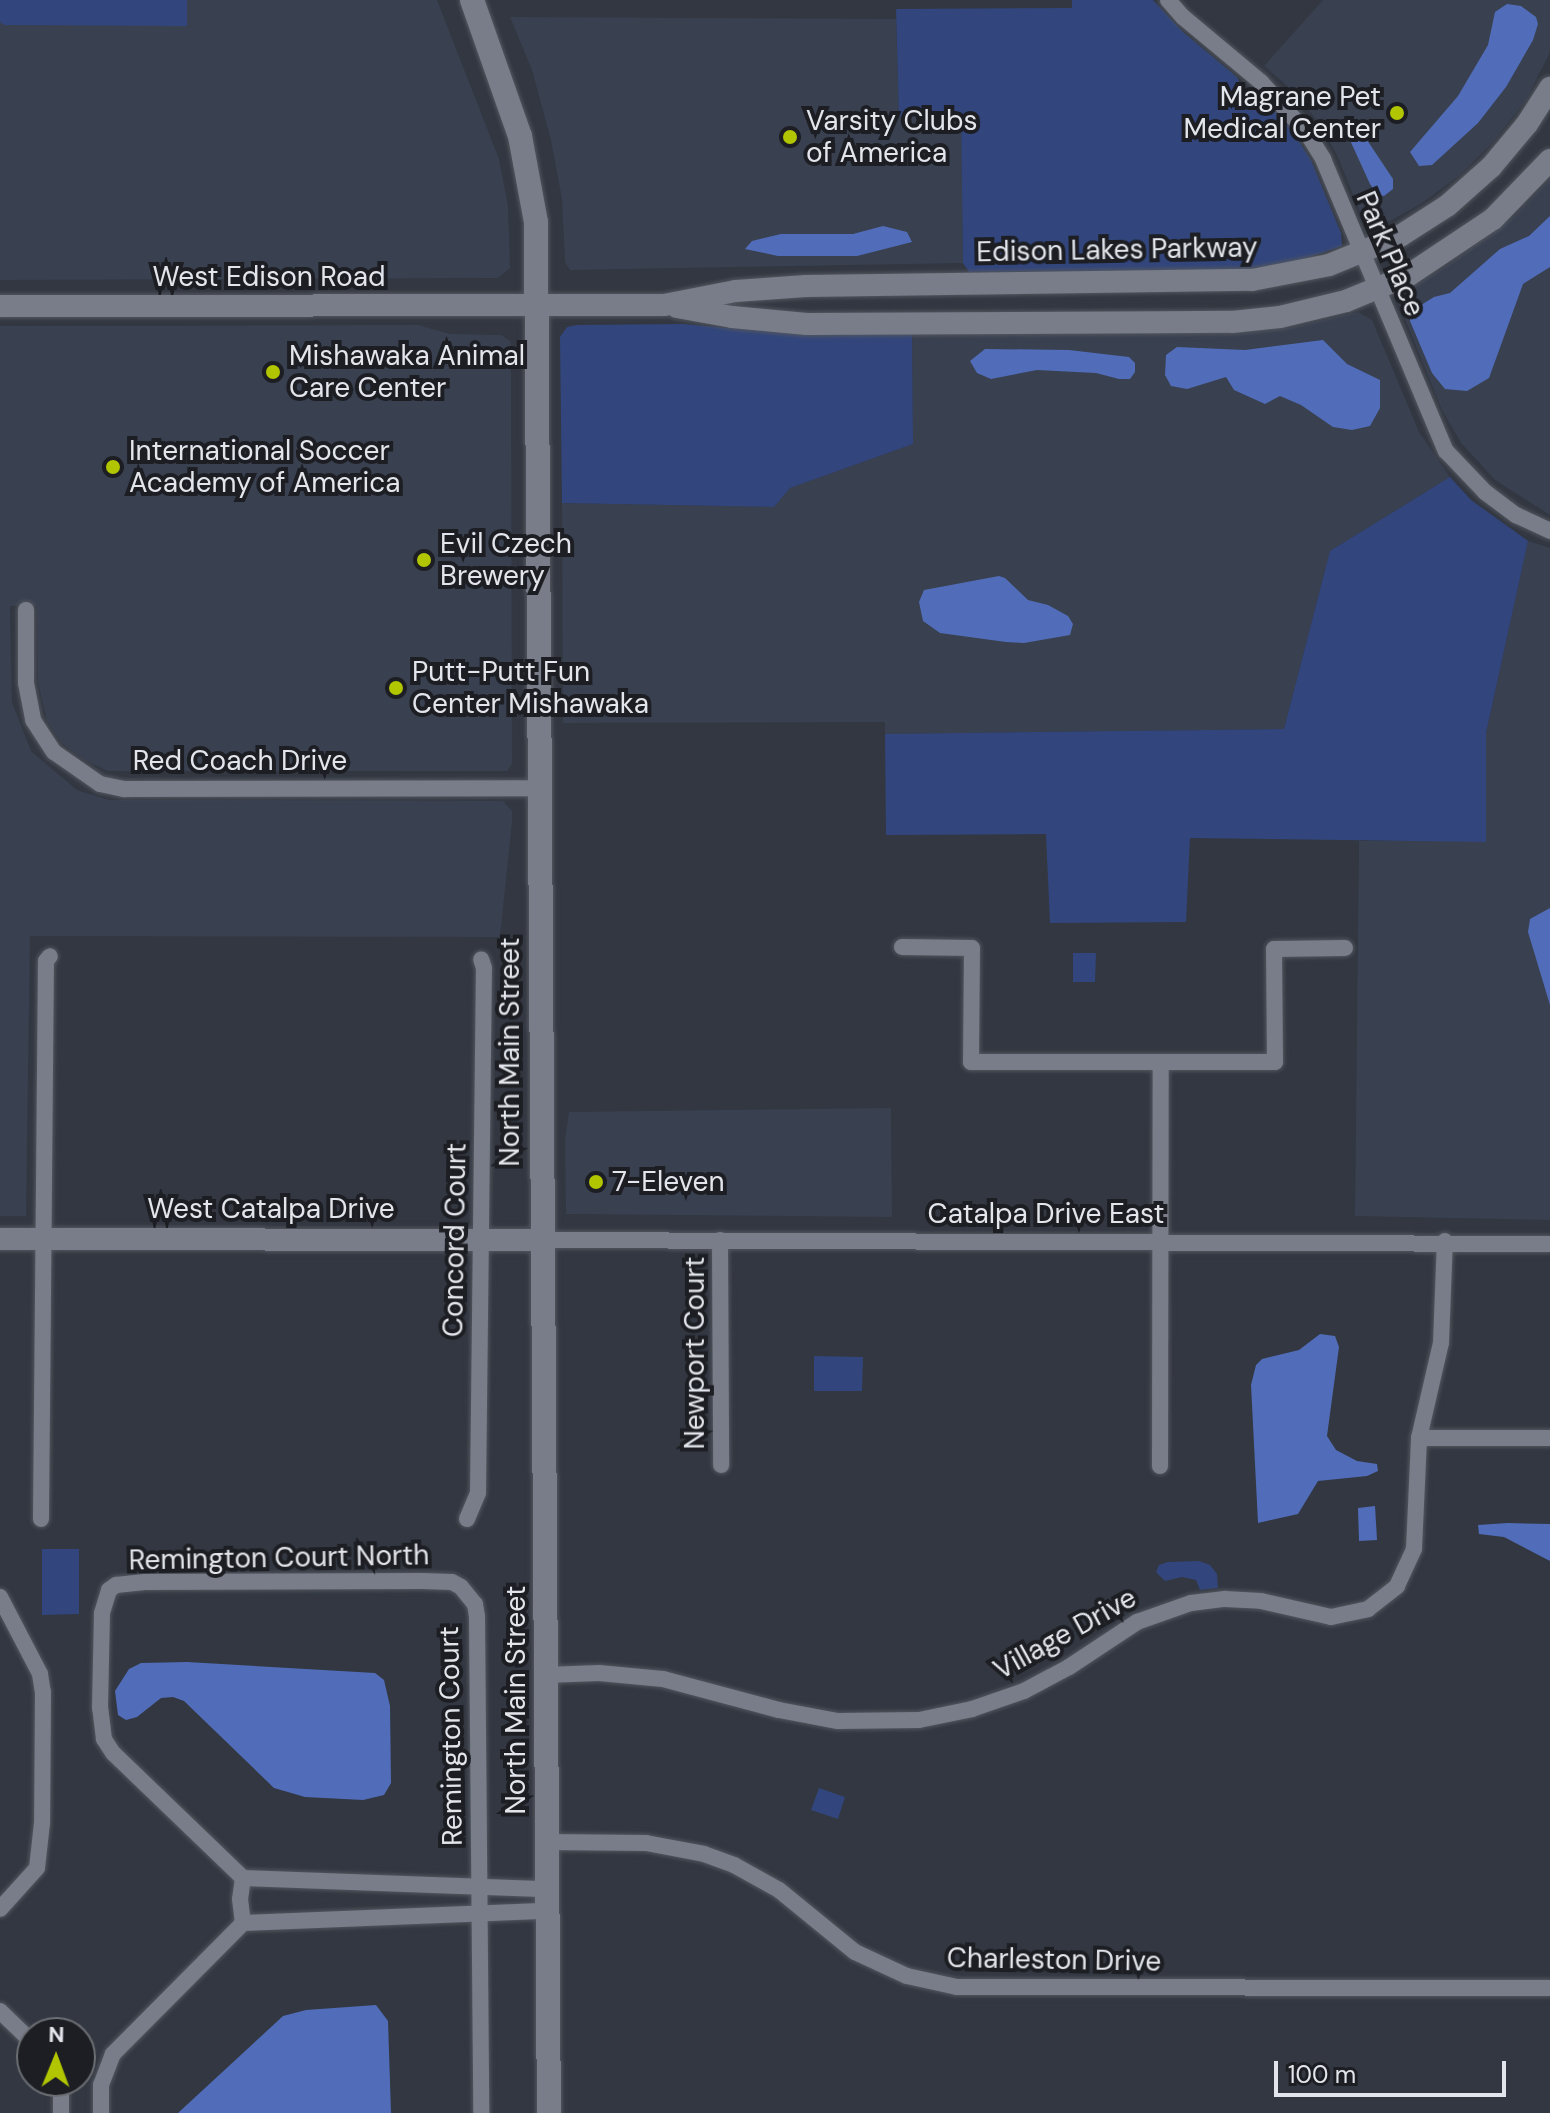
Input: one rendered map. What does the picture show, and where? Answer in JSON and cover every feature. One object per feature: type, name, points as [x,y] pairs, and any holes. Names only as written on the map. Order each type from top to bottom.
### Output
[{"type":"main road","name":"North Main Street","points":[[472,0],[529,168],[536,222],[549,2113]]},
{"type":"street","name":"Park Place","points":[[1168,0],[1183,17],[1291,111],[1323,159],[1446,451],[1485,492],[1516,515],[1550,531]]},
{"type":"street","name":"Edison Lakes Parkway","points":[[538,307],[664,305],[736,291],[806,286],[1252,280],[1329,265],[1400,236],[1470,186],[1519,134],[1550,88]]},
{"type":"street","name":"Edison Lakes Parkway","points":[[664,305],[732,317],[807,324],[1232,322],[1310,311],[1377,290],[1409,275],[1468,238],[1517,198],[1550,160]]},
{"type":"street","name":"West Edison Road","points":[[0,306],[538,307]]},
{"type":"street","name":"Red Coach Drive","points":[[26,610],[26,683],[33,720],[54,752],[100,784],[124,789],[538,788]]},
{"type":"street","points":[[902,947],[972,948],[971,1062],[1275,1062],[1274,949],[1345,948]]},
{"type":"street","points":[[41,1519],[46,961],[50,956]]},
{"type":"street","name":"Concord Court","points":[[467,1519],[478,1493],[479,1240],[483,1192],[484,968],[481,959]]},
{"type":"street","points":[[1160,1466],[1161,1062]]},
{"type":"street","name":"West Catalpa Drive","points":[[0,1239],[541,1240]]},
{"type":"street","name":"Catalpa Drive East","points":[[541,1240],[1445,1241],[1550,1244]]},
{"type":"street","name":"Newport Court","points":[[720,1240],[721,1465]]},
{"type":"street","name":"Village Drive","points":[[546,1675],[599,1673],[663,1679],[779,1710],[838,1721],[919,1720],[972,1709],[1024,1691],[1069,1667],[1137,1622],[1182,1605],[1242,1599],[1331,1617],[1348,1616],[1384,1598],[1407,1569],[1415,1533],[1419,1438],[1441,1343],[1445,1241]]},
{"type":"street","points":[[1419,1438],[1550,1438]]},
{"type":"street","name":"Remington Court North","points":[[243,1878],[113,1753],[104,1739],[100,1708],[102,1613],[109,1590],[116,1585],[145,1582],[422,1581],[452,1582],[461,1587]]},
{"type":"street","name":"Remington Court","points":[[461,1587],[475,1604],[477,1617],[481,2113]]},
{"type":"street","points":[[0,1597],[40,1674],[43,1692],[42,1823],[37,1868],[0,1909]]},
{"type":"street","name":"Charleston Drive","points":[[547,1842],[674,1845],[719,1859],[779,1890],[855,1952],[907,1976],[957,1987],[1550,1988]]},
{"type":"street","points":[[243,1923],[240,1899],[243,1878],[478,1889],[547,1900]]},
{"type":"street","points":[[101,2113],[101,2085],[113,2054],[243,1923],[479,1911],[547,1900]]},
{"type":"street","points":[[0,2011],[16,2026]]},
{"type":"shaded area","points":[[0,0],[437,0],[499,159],[508,206],[510,268],[498,278],[0,280]]},
{"type":"shaded area","points":[[0,0],[187,0],[187,26],[4,25],[0,22]]},
{"type":"shaded area","points":[[1072,0],[1153,0],[1183,32],[1237,77],[1243,90],[1258,103],[1270,105],[1284,118],[1311,160],[1341,233],[1342,246],[1289,264],[1231,270],[969,272],[963,263],[961,117],[899,116],[896,9],[1072,8]]},
{"type":"shaded area","points":[[1323,0],[1550,0],[1550,52],[1526,100],[1493,142],[1460,175],[1422,203],[1374,230],[1365,224],[1337,155],[1318,122],[1293,91],[1264,66]]},
{"type":"shaded area","points":[[1507,4],[1521,6],[1536,17],[1538,24],[1533,40],[1506,87],[1478,123],[1432,165],[1419,166],[1410,152],[1458,96],[1488,45],[1495,12]]},
{"type":"shaded area","points":[[510,17],[896,19],[899,115],[961,117],[963,263],[570,270],[565,262],[562,199],[551,140],[532,70]]},
{"type":"shaded area","points":[[1352,130],[1361,131],[1393,179],[1393,189],[1384,196],[1377,194],[1370,184],[1349,138]]},
{"type":"shaded area","points":[[1550,179],[1550,515],[1495,480],[1461,443],[1442,410],[1399,304],[1404,291],[1442,269],[1514,217]]},
{"type":"shaded area","points":[[1550,216],[1550,267],[1523,284],[1489,378],[1467,391],[1445,389],[1432,373],[1410,321],[1410,312],[1434,297],[1450,293],[1500,249],[1529,236]]},
{"type":"shaded area","points":[[883,226],[907,232],[912,242],[857,256],[778,256],[745,249],[752,241],[781,234],[853,234]]},
{"type":"shaded area","points":[[1358,312],[1372,320],[1419,432],[1450,477],[1330,551],[1284,729],[885,734],[885,722],[563,723],[562,503],[774,507],[790,488],[913,444],[912,334],[1214,332],[1290,328]]},
{"type":"shaded area","points":[[683,324],[774,332],[912,334],[913,444],[790,488],[774,507],[562,503],[560,337],[567,327],[577,325]]},
{"type":"shaded area","points":[[418,325],[450,334],[502,335],[511,342],[512,764],[507,771],[108,771],[86,761],[62,743],[47,721],[38,682],[37,606],[10,606],[12,702],[31,751],[77,790],[109,800],[503,801],[512,811],[512,822],[500,937],[30,936],[26,1216],[0,1216],[0,326]]},
{"type":"shaded area","points":[[1323,340],[1347,364],[1380,380],[1380,408],[1370,426],[1352,430],[1333,427],[1301,405],[1280,396],[1265,404],[1234,390],[1226,377],[1187,389],[1171,386],[1165,375],[1166,355],[1177,347],[1245,350]]},
{"type":"shaded area","points":[[985,349],[1069,350],[1129,357],[1135,363],[1135,372],[1130,379],[1119,379],[1096,373],[1037,370],[991,379],[977,373],[970,361]]},
{"type":"shaded area","points":[[1450,477],[1471,500],[1528,541],[1486,733],[1486,842],[1190,838],[1186,922],[1050,923],[1046,834],[886,835],[885,734],[1284,729],[1330,551]]},
{"type":"shaded area","points":[[1528,541],[1550,548],[1550,1220],[1355,1216],[1359,841],[1486,841],[1486,733]]},
{"type":"shaded area","points":[[999,576],[1028,600],[1048,605],[1068,616],[1073,624],[1070,635],[1024,643],[1006,642],[940,633],[923,621],[919,602],[924,590]]},
{"type":"shaded area","points":[[1550,908],[1550,1005],[1528,932],[1530,919]]},
{"type":"shaded area","points":[[1073,953],[1096,953],[1095,982],[1073,982]]},
{"type":"shaded area","points":[[891,1108],[892,1217],[566,1214],[565,1140],[569,1112]]},
{"type":"shaded area","points":[[1320,1334],[1335,1336],[1339,1347],[1327,1436],[1336,1450],[1357,1461],[1377,1464],[1378,1471],[1367,1476],[1318,1481],[1298,1514],[1258,1523],[1251,1385],[1256,1365],[1262,1359],[1299,1350]]},
{"type":"shaded area","points":[[814,1356],[863,1357],[862,1391],[814,1391]]},
{"type":"shaded area","points":[[1375,1506],[1377,1540],[1359,1541],[1358,1508]]},
{"type":"shaded area","points":[[1550,1524],[1550,1561],[1504,1537],[1479,1534],[1478,1525]]},
{"type":"shaded area","points":[[42,1549],[79,1549],[79,1614],[42,1615]]},
{"type":"shaded area","points":[[1199,1561],[1210,1565],[1217,1574],[1218,1588],[1200,1590],[1196,1580],[1182,1577],[1165,1581],[1156,1572],[1159,1565],[1168,1562]]},
{"type":"shaded area","points":[[187,1662],[375,1673],[384,1680],[390,1706],[391,1783],[384,1795],[363,1800],[305,1797],[274,1788],[184,1701],[173,1697],[161,1698],[137,1717],[126,1720],[118,1715],[115,1691],[129,1669],[141,1663]]},
{"type":"shaded area","points":[[819,1788],[845,1797],[838,1819],[811,1810]]},
{"type":"shaded area","points":[[376,2005],[388,2021],[391,2113],[178,2113],[283,2016],[306,2010]]},
{"type":"place","name":"Magrane Pet Medical Center","points":[[1397,113]]},
{"type":"place","name":"Varsity Clubs of America","points":[[790,137]]},
{"type":"place","name":"Mishawaka Animal Care Center","points":[[273,372]]},
{"type":"place","name":"International Soccer Academy of America","points":[[113,467]]},
{"type":"place","name":"Evil Czech Brewery","points":[[424,560]]},
{"type":"place","name":"Putt-Putt Fun Center Mishawaka","points":[[396,688]]},
{"type":"place","name":"7-Eleven","points":[[596,1182]]}]
